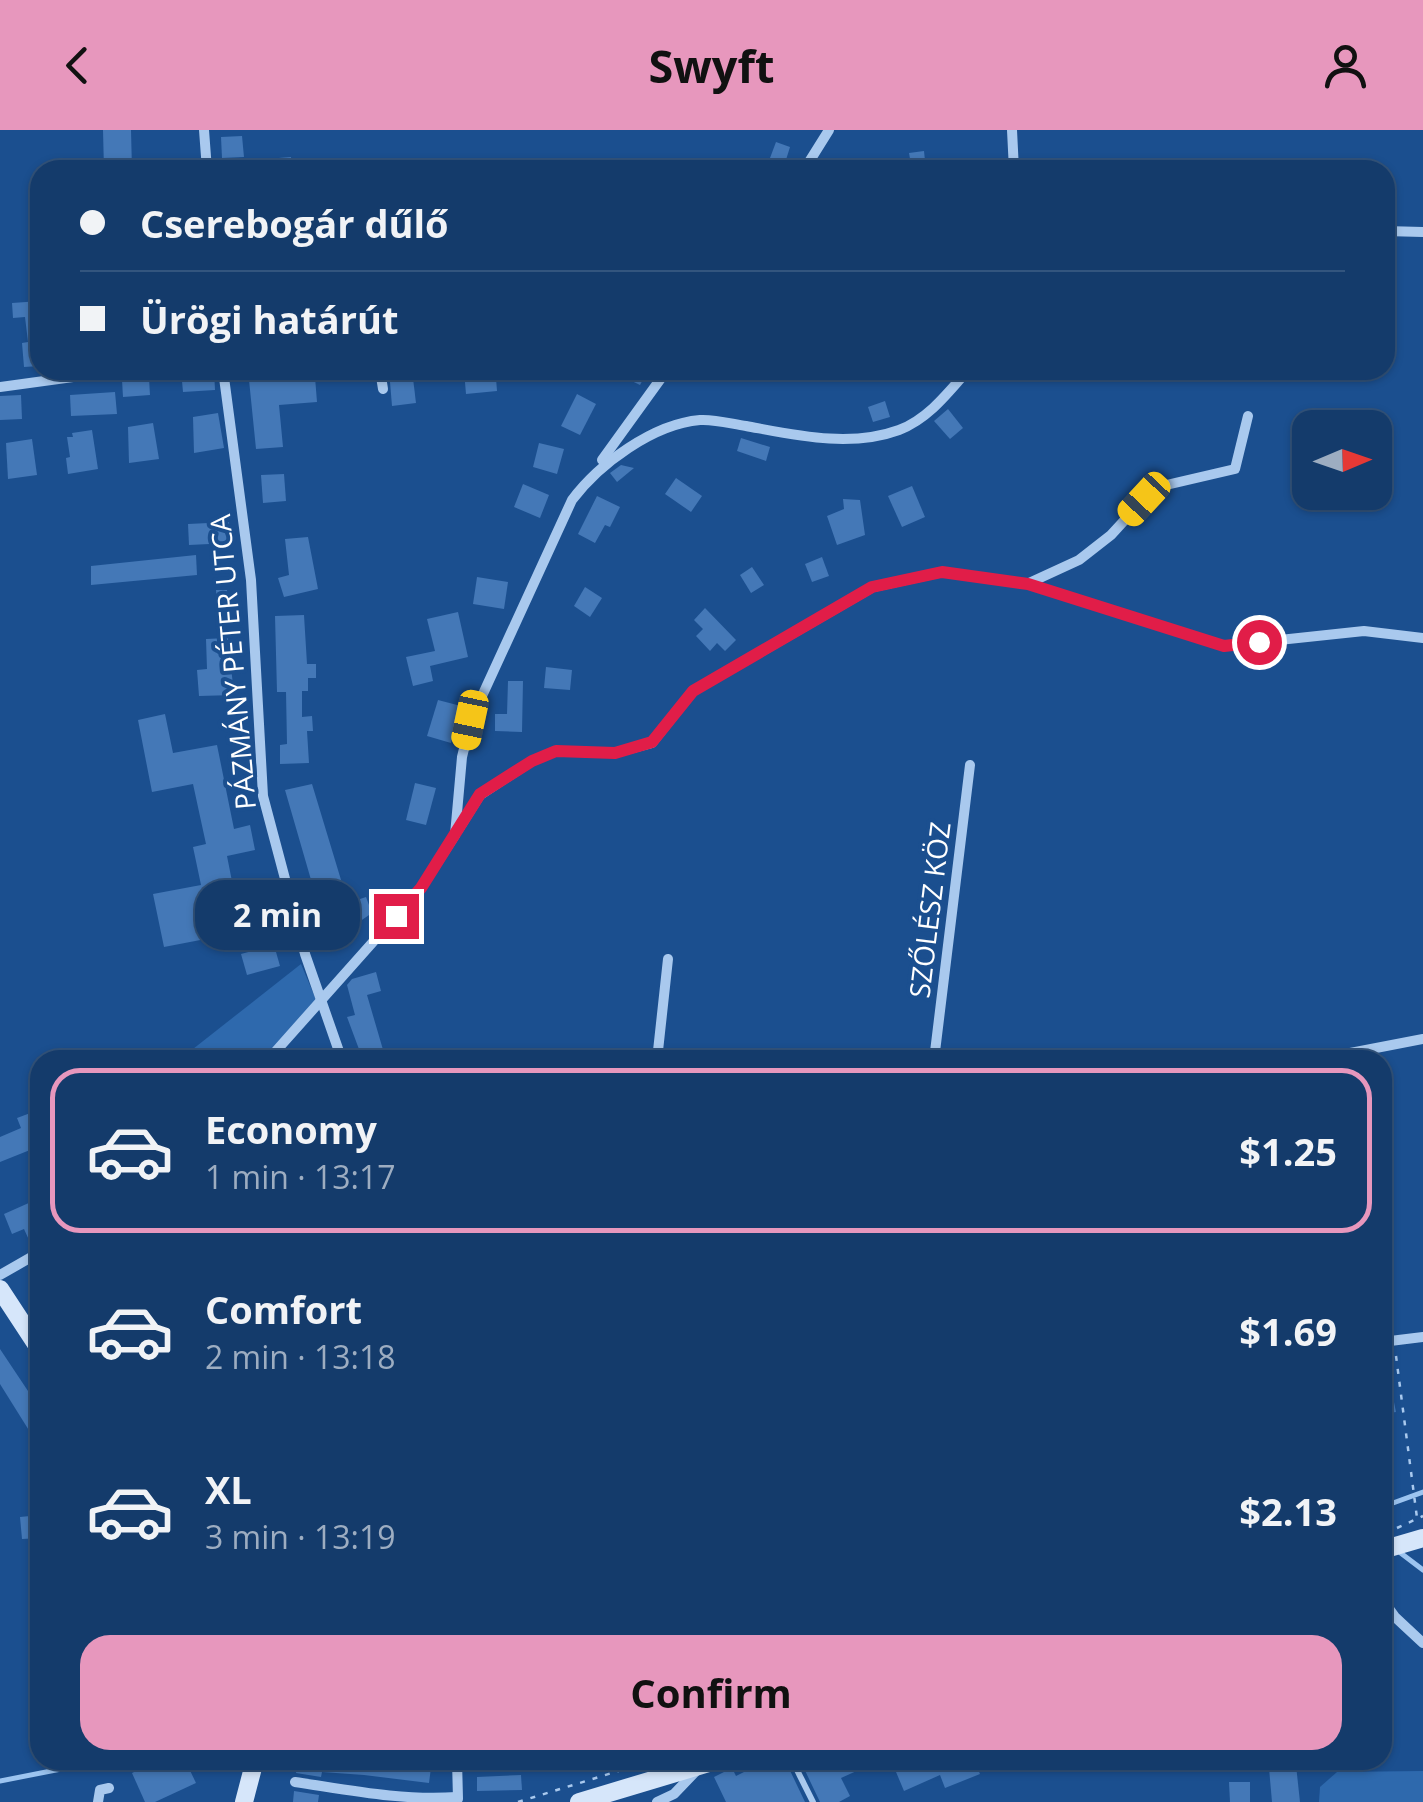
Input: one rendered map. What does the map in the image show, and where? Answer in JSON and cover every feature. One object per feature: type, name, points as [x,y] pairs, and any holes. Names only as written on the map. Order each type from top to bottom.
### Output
[{"type":"main road","points":[[0,1289],[30,1335]]},
{"type":"main road","points":[[244,1802],[253,1770]]},
{"type":"main road","points":[[580,1802],[687,1770]]},
{"type":"street","points":[[204,130],[206,160]]},
{"type":"street","points":[[810,160],[829,130]]},
{"type":"street","points":[[1012,130],[1014,160]]},
{"type":"street","points":[[1395,231],[1423,232]]},
{"type":"street","points":[[0,387],[51,380]]},
{"type":"street","name":"PÁZMÁNY PÉTER UTCA","points":[[224,380],[250,580],[263,796],[338,1050]]},
{"type":"street","points":[[382,380],[384,389]]},
{"type":"street","points":[[455,836],[462,757],[470,720],[565,515],[660,380]]},
{"type":"street","points":[[589,477],[617,453],[700,420],[805,437],[870,437],[900,429],[924,416],[958,380]]},
{"type":"street","points":[[1028,584],[1079,560],[1162,486],[1235,469],[1248,416]]},
{"type":"street","points":[[276,1050],[421,888],[480,794],[532,761],[556,751],[615,753],[652,742],[693,691],[872,587],[942,572],[1028,584],[1224,646],[1364,631],[1423,638]]},
{"type":"street","name":"SZŐLÉSZ KÖZ","points":[[935,1050],[970,765]]},
{"type":"street","points":[[658,1050],[668,959]]},
{"type":"street","points":[[1366,1050],[1423,1039]]},
{"type":"street","points":[[0,1275],[30,1258]]},
{"type":"street","points":[[1392,1341],[1423,1337]]},
{"type":"street","points":[[1392,1612],[1423,1643]]},
{"type":"street","points":[[295,1782],[393,1796],[458,1800],[457,1770]]},
{"type":"street","points":[[664,1800],[697,1770]]},
{"type":"street","points":[[98,1802],[100,1790],[109,1788]]},
{"type":"lane","points":[[797,1770],[814,1802]]},
{"type":"path","points":[[1392,1365],[1415,1499],[1417,1518],[1410,1536]]},
{"type":"path","points":[[1417,1518],[1423,1516]]},
{"type":"path","points":[[518,1802],[622,1770]]},
{"type":"shaded area","points":[[301,964],[317,1002],[276,1050],[192,1050]]},
{"type":"shaded area","points":[[1423,1771],[1423,1802],[1319,1802],[1320,1787],[1337,1772]]},
{"type":"building","points":[[103,130],[131,130],[132,160],[104,160]]},
{"type":"building","points":[[242,136],[244,157],[222,158],[221,137]]},
{"type":"building","points":[[776,142],[790,147],[786,160],[770,158]]},
{"type":"building","points":[[924,151],[925,160],[910,160],[909,153]]},
{"type":"building","points":[[30,302],[30,367],[24,367],[22,343],[28,342],[25,317],[13,318],[12,303]]},
{"type":"building","points":[[122,380],[149,380],[150,395],[123,397]]},
{"type":"building","points":[[182,380],[214,380],[215,390],[183,392]]},
{"type":"building","points":[[249,380],[315,380],[317,402],[279,405],[283,447],[256,449]]},
{"type":"building","points":[[390,380],[413,380],[416,403],[392,406]]},
{"type":"building","points":[[465,380],[496,380],[497,391],[466,394]]},
{"type":"building","points":[[115,392],[117,414],[71,416],[70,395]]},
{"type":"building","points":[[577,394],[596,404],[580,435],[561,426]]},
{"type":"building","points":[[21,395],[22,419],[0,420],[0,396]]},
{"type":"building","points":[[885,401],[890,417],[873,422],[868,407]]},
{"type":"building","points":[[948,409],[963,428],[950,439],[934,421]]},
{"type":"building","points":[[218,413],[224,448],[194,453],[193,417]]},
{"type":"building","points":[[153,423],[159,459],[129,463],[128,427]]},
{"type":"building","points":[[92,430],[98,469],[68,474],[67,437]]},
{"type":"building","points":[[741,438],[770,447],[766,461],[737,451]]},
{"type":"building","points":[[32,439],[37,475],[8,479],[6,443]]},
{"type":"building","points":[[539,443],[564,449],[557,474],[533,467]]},
{"type":"building","points":[[621,465],[634,468],[617,482],[610,473]]},
{"type":"building","points":[[284,474],[286,501],[263,503],[261,475]]},
{"type":"building","points":[[676,478],[702,496],[691,512],[665,494]]},
{"type":"building","points":[[523,484],[549,495],[540,518],[514,507]]},
{"type":"building","points":[[912,486],[925,517],[902,527],[888,496]]},
{"type":"building","points":[[597,496],[620,507],[610,527],[605,525],[595,543],[578,534]]},
{"type":"building","points":[[843,499],[860,500],[865,535],[837,545],[827,516],[844,509]]},
{"type":"building","points":[[229,522],[230,543],[189,545],[188,524]]},
{"type":"building","points":[[308,537],[318,589],[284,597],[278,578],[289,575],[285,539]]},
{"type":"building","points":[[196,555],[197,575],[91,585],[91,566]]},
{"type":"building","points":[[822,557],[829,576],[812,582],[805,564]]},
{"type":"building","points":[[752,567],[764,585],[751,593],[740,575]]},
{"type":"building","points":[[477,577],[508,582],[504,609],[473,604]]},
{"type":"building","points":[[585,587],[602,598],[590,617],[574,606]]},
{"type":"building","points":[[216,590],[227,590],[228,608],[217,609]]},
{"type":"building","points":[[705,608],[736,640],[725,651],[717,643],[710,651],[696,636],[703,629],[694,620]]},
{"type":"building","points":[[458,612],[468,657],[430,666],[433,681],[413,686],[406,657],[435,651],[427,619]]},
{"type":"building","points":[[304,615],[307,664],[316,664],[316,678],[308,678],[308,691],[302,691],[302,717],[312,716],[313,731],[307,731],[309,763],[280,764],[280,745],[287,744],[286,692],[277,692],[275,616]]},
{"type":"building","points":[[228,638],[234,695],[199,696],[197,670],[207,669],[206,639]]},
{"type":"building","points":[[546,667],[572,670],[570,690],[544,688]]},
{"type":"building","points":[[508,681],[523,681],[522,732],[495,731],[495,714],[507,714]]},
{"type":"building","points":[[438,700],[461,706],[451,743],[427,736]]},
{"type":"building","points":[[165,714],[173,753],[217,745],[234,829],[250,825],[255,850],[227,856],[242,932],[164,947],[153,894],[201,885],[193,847],[206,844],[193,784],[152,792],[138,720]]},
{"type":"building","points":[[415,783],[436,788],[426,825],[406,820]]},
{"type":"building","points":[[312,784],[348,903],[366,897],[372,913],[343,933],[334,920],[319,925],[312,906],[318,904],[285,790]]},
{"type":"building","points":[[274,945],[280,966],[247,975],[241,954]]},
{"type":"building","points":[[376,972],[381,991],[367,995],[383,1050],[359,1050],[347,1017],[355,1015],[347,985],[352,979]]},
{"type":"building","points":[[30,1113],[30,1150],[0,1162],[0,1137],[21,1128],[17,1118]]},
{"type":"building","points":[[30,1202],[30,1240],[24,1229],[12,1234],[4,1214]]},
{"type":"building","points":[[0,1349],[30,1394],[30,1432],[0,1384]]},
{"type":"building","points":[[30,1516],[30,1539],[22,1539],[20,1517]]},
{"type":"building","points":[[190,1770],[196,1783],[155,1802],[145,1802],[132,1773]]},
{"type":"building","points":[[296,1770],[431,1770],[429,1783],[364,1775],[322,1772],[321,1777],[296,1773]]},
{"type":"building","points":[[728,1770],[736,1776],[748,1770],[790,1770],[805,1802],[726,1802],[714,1777]]},
{"type":"building","points":[[805,1770],[859,1770],[841,1778],[850,1796],[839,1802],[820,1802]]},
{"type":"building","points":[[895,1770],[978,1770],[980,1774],[945,1788],[940,1775],[904,1791]]},
{"type":"building","points":[[1269,1770],[1297,1770],[1300,1802],[1272,1802]]},
{"type":"building","points":[[521,1775],[522,1790],[477,1791],[477,1777]]},
{"type":"building","points":[[1229,1782],[1250,1782],[1250,1802],[1230,1802]]},
{"type":"building","points":[[294,1791],[319,1795],[318,1802],[293,1802]]},
{"type":"waterway","points":[[1392,1503],[1423,1492]]},
{"type":"waterway","points":[[1398,1551],[1423,1570]]},
{"type":"waterway","points":[[0,1781],[56,1770]]},
{"type":"route","points":[[396,916],[421,888],[480,794],[532,761],[556,751],[615,753],[652,742],[693,691],[872,587],[942,572],[1028,584],[1224,646],[1259,642]]}]
